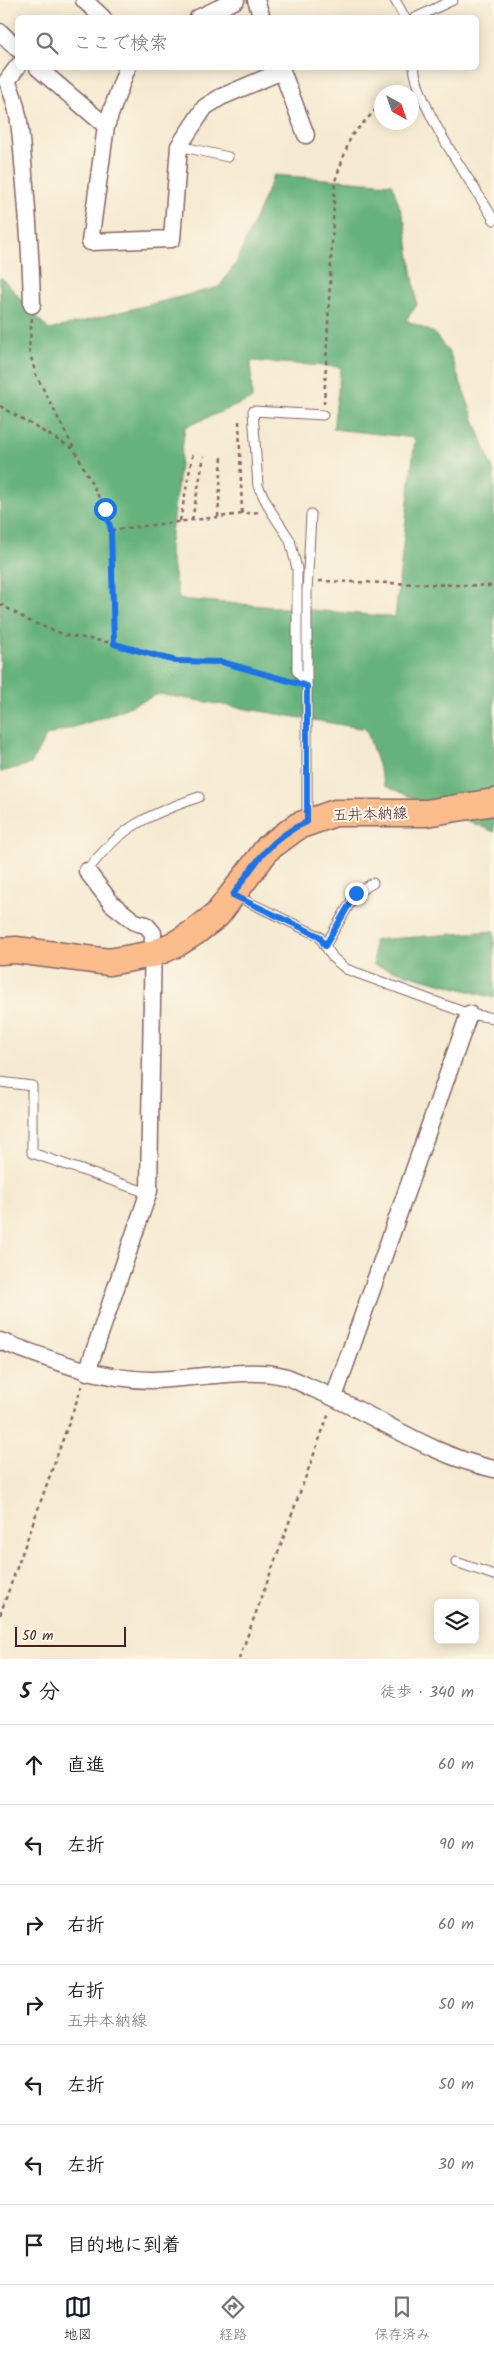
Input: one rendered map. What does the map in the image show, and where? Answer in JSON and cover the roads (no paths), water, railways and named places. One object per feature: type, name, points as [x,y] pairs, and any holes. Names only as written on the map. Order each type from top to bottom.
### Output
[{"type":"main road","name":"五井本納線","points":[[0,951],[16,950],[109,962],[153,954],[176,944],[217,915],[255,862],[268,848],[282,835],[307,822],[335,814],[426,813],[494,802]]},
{"type":"street","points":[[84,0],[100,15]]},
{"type":"street","points":[[202,15],[217,4],[236,0]]},
{"type":"street","points":[[256,0],[261,15]]},
{"type":"street","points":[[0,32],[15,46]]},
{"type":"street","points":[[15,70],[7,80],[16,99],[21,134],[30,238],[32,305]]},
{"type":"street","points":[[40,70],[106,126]]},
{"type":"street","points":[[127,70],[106,126],[90,242],[172,239],[179,146],[205,107],[221,97],[280,70]]},
{"type":"street","points":[[282,70],[306,135]]},
{"type":"street","points":[[87,870],[112,904],[135,922],[146,924],[153,933],[148,1193],[87,1372]]},
{"type":"street","points":[[334,1397],[469,1014]]},
{"type":"street","points":[[0,1341],[87,1372],[148,1380],[250,1374],[282,1376],[334,1397],[420,1443],[477,1465],[494,1469]]},
{"type":"lane","points":[[395,0],[403,15]]},
{"type":"lane","points":[[421,15],[453,0]]},
{"type":"lane","points":[[414,70],[416,81],[438,127],[490,207],[494,220]]},
{"type":"lane","points":[[179,146],[228,157]]},
{"type":"lane","points":[[307,686],[297,671],[297,569],[290,540],[258,486],[253,411],[323,415]]},
{"type":"lane","points":[[307,822],[307,581],[311,514]]},
{"type":"lane","points":[[87,870],[105,847],[145,817],[199,797]]},
{"type":"lane","points":[[325,946],[356,893],[373,883]]},
{"type":"lane","points":[[233,895],[319,936],[333,958],[346,969],[469,1014],[494,1018]]},
{"type":"lane","points":[[0,1082],[32,1086],[32,1153],[148,1193]]},
{"type":"lane","points":[[456,1562],[494,1575]]}]
